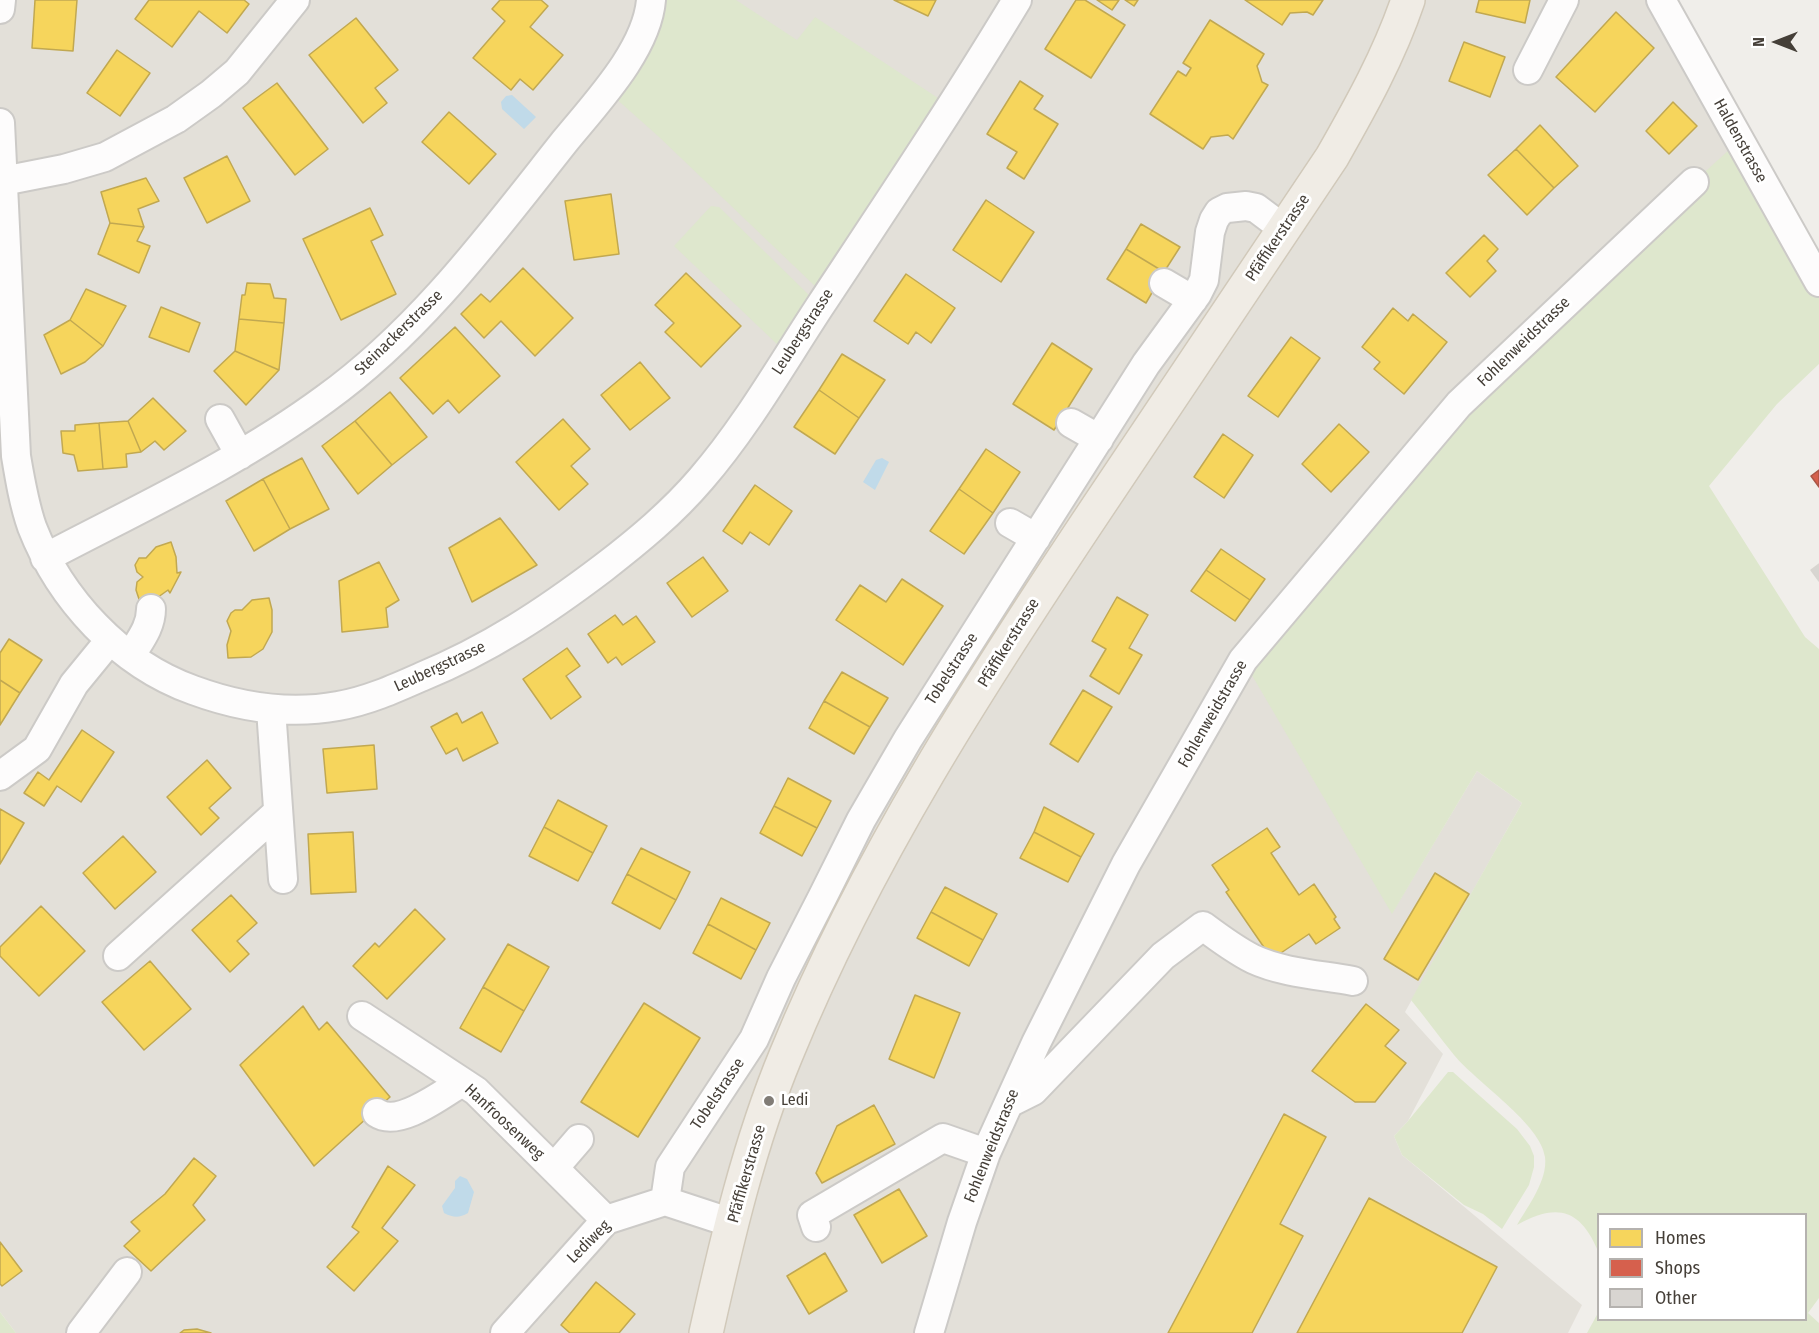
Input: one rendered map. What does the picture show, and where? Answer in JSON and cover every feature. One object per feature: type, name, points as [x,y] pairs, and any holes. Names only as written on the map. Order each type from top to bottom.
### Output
[{"type":"main road","name":"Pfäffikerstrasse","points":[[706,1333],[752,1149],[785,1057],[856,902],[955,728],[1019,625],[1332,157],[1366,98],[1397,33],[1408,0]]},
{"type":"street","points":[[0,9],[1,0]]},
{"type":"street","points":[[3,181],[64,169],[105,157],[176,119],[237,72],[296,0]]},
{"type":"street","name":"Steinackerstrasse","points":[[45,558],[240,455],[326,399],[372,362],[410,327],[476,255],[631,55],[642,36],[650,14],[651,0]]},
{"type":"street","name":"Leubergstrasse","points":[[0,123],[6,377],[22,490],[31,525],[45,558],[67,592],[87,616],[121,648],[184,687],[243,705],[271,709],[336,706],[370,698],[428,675],[506,636],[560,601],[635,544],[674,509],[702,479],[742,424],[951,107],[1017,0]]},
{"type":"street","points":[[1528,70],[1564,0]]},
{"type":"street","name":"Haldenstrasse","points":[[1661,0],[1819,282]]},
{"type":"street","name":"Fohlenweidstrasse","points":[[929,1333],[962,1222],[986,1153],[1036,1043],[1126,864],[1243,660],[1459,404],[1694,182]]},
{"type":"street","name":"Tobelstrasse","points":[[665,1201],[670,1167],[754,1039],[861,820],[925,709],[1146,364],[1193,300],[1204,280],[1210,232],[1219,212],[1236,206],[1256,208],[1284,229]]},
{"type":"street","points":[[1164,283],[1193,300]]},
{"type":"street","points":[[219,418],[240,455]]},
{"type":"street","points":[[1071,423],[1099,439]]},
{"type":"street","points":[[1010,523],[1036,538]]},
{"type":"street","points":[[0,776],[37,749],[74,684],[147,630],[151,609]]},
{"type":"street","points":[[271,709],[283,879]]},
{"type":"street","points":[[118,956],[278,812]]},
{"type":"street","points":[[1009,1103],[1033,1091],[1163,956],[1203,926],[1234,949],[1256,960],[1278,967],[1353,981]]},
{"type":"street","name":"Hanfroosenweg","points":[[362,1017],[476,1091],[606,1220]]},
{"type":"street","points":[[377,1113],[389,1117],[402,1116],[462,1082]]},
{"type":"street","points":[[816,1227],[812,1215],[943,1138],[986,1153]]},
{"type":"street","points":[[554,1168],[579,1139]]},
{"type":"street","points":[[665,1201],[732,1223]]},
{"type":"street","name":"Lediweg","points":[[505,1333],[606,1220],[665,1201]]},
{"type":"street","points":[[81,1333],[127,1272]]},
{"type":"shaded area","points":[[0,0],[1661,0],[1740,140],[1392,913],[1477,771],[1522,803],[1405,1012],[1443,1054],[1408,1121],[1394,1136],[1402,1155],[1582,1305],[1568,1333],[16,1333],[0,1312]]},
{"type":"green space","points":[[665,0],[736,0],[797,40],[815,17],[941,100],[817,288],[613,96]]},
{"type":"green space","points":[[1740,140],[1819,282],[1819,364],[1777,404],[1709,486],[1805,637],[1819,649],[1819,1298],[1808,1313],[1819,1323],[1819,1333],[1587,1333],[1597,1315],[1597,1321],[1807,1321],[1807,1213],[1597,1213],[1597,1249],[1583,1226],[1575,1218],[1565,1214],[1555,1212],[1544,1214],[1517,1225],[1543,1175],[1545,1157],[1541,1144],[1520,1117],[1454,1055],[1411,1000],[1522,803],[1477,771],[1392,914],[1243,660],[1459,404],[1643,228]]},
{"type":"green space","points":[[711,206],[719,207],[811,297],[780,347],[674,246]]},
{"type":"green space","points":[[1448,1072],[1453,1072],[1517,1129],[1530,1146],[1534,1156],[1534,1167],[1529,1185],[1502,1229],[1483,1214],[1464,1205],[1402,1155],[1394,1136]]},
{"type":"green space","points":[[0,1312],[16,1333],[0,1333]]},
{"type":"water","points":[[512,95],[536,117],[524,129],[502,109],[501,102],[506,96]]},
{"type":"water","points":[[882,458],[889,462],[875,490],[863,482],[876,460]]},
{"type":"water","points":[[460,1176],[467,1179],[474,1192],[468,1213],[454,1217],[444,1213],[442,1206],[455,1188],[455,1181]]},
{"type":"building: Homes","points":[[35,0],[77,0],[73,51],[32,48]]},
{"type":"building: Homes","points":[[149,0],[244,0],[249,4],[227,33],[199,11],[172,47],[135,19]]},
{"type":"building: Homes","points":[[500,0],[541,0],[548,6],[530,27],[563,55],[533,90],[520,79],[511,90],[473,58],[505,21],[492,9]]},
{"type":"building: Homes","points":[[894,0],[936,0],[928,16]]},
{"type":"building: Homes","points":[[1076,0],[1085,0],[1125,25],[1091,78],[1045,49]]},
{"type":"building: Homes","points":[[1097,0],[1119,0],[1112,10]]},
{"type":"building: Homes","points":[[1125,0],[1138,0],[1134,6]]},
{"type":"building: Homes","points":[[1245,0],[1323,0],[1313,15],[1307,12],[1290,13],[1282,25]]},
{"type":"building: Homes","points":[[1479,0],[1530,0],[1525,23],[1476,12]]},
{"type":"building: Homes","points":[[1616,12],[1654,48],[1595,112],[1556,77]]},
{"type":"building: Homes","points":[[356,18],[398,70],[375,88],[387,103],[363,123],[309,55]]},
{"type":"building: Homes","points":[[1210,20],[1264,54],[1257,66],[1262,82],[1268,85],[1233,139],[1228,135],[1211,137],[1203,149],[1150,114],[1178,71],[1186,76],[1191,68],[1183,63]]},
{"type":"building: Homes","points":[[1464,42],[1505,57],[1490,97],[1449,81]]},
{"type":"building: Homes","points":[[117,50],[150,73],[120,116],[87,93]]},
{"type":"building: Homes","points":[[1020,81],[1043,96],[1034,109],[1058,124],[1024,179],[1007,168],[1017,152],[987,134]]},
{"type":"building: Homes","points":[[277,83],[328,149],[295,175],[243,108]]},
{"type":"building: Homes","points":[[1673,102],[1697,126],[1669,154],[1646,131]]},
{"type":"building: Homes","points":[[449,112],[496,154],[469,184],[422,142]]},
{"type":"building: Homes","points":[[1540,125],[1578,166],[1554,188],[1516,149]]},
{"type":"building: Homes","points":[[1516,149],[1554,188],[1527,215],[1488,175]]},
{"type":"building: Homes","points":[[227,156],[250,201],[207,223],[184,178]]},
{"type":"building: Homes","points":[[146,178],[159,201],[138,209],[144,227],[110,223],[101,192]]},
{"type":"building: Homes","points":[[611,194],[619,254],[574,260],[565,201]]},
{"type":"building: Homes","points":[[986,200],[1034,232],[1001,282],[953,250]]},
{"type":"building: Homes","points":[[370,208],[383,235],[371,241],[396,294],[341,320],[303,239]]},
{"type":"building: Homes","points":[[110,223],[144,227],[137,241],[150,246],[139,273],[98,254]]},
{"type":"building: Homes","points":[[1141,224],[1180,247],[1164,272],[1126,249]]},
{"type":"building: Homes","points":[[1484,235],[1498,249],[1487,261],[1496,271],[1470,297],[1446,273]]},
{"type":"building: Homes","points":[[1126,249],[1164,272],[1146,303],[1107,279]]},
{"type":"building: Homes","points":[[523,268],[573,318],[535,356],[501,321],[484,338],[461,314],[481,294],[490,302]]},
{"type":"building: Homes","points":[[686,273],[741,326],[701,367],[665,332],[674,323],[655,305]]},
{"type":"building: Homes","points":[[906,274],[955,308],[931,343],[916,332],[908,344],[874,321]]},
{"type":"building: Homes","points":[[247,283],[270,284],[274,298],[286,299],[284,323],[239,319],[242,295],[245,295]]},
{"type":"building: Homes","points":[[86,289],[126,306],[103,346],[70,320]]},
{"type":"building: Homes","points":[[161,307],[200,323],[189,352],[149,337]]},
{"type":"building: Homes","points":[[1393,308],[1408,321],[1413,314],[1447,342],[1404,394],[1374,369],[1380,362],[1362,347]]},
{"type":"building: Homes","points":[[239,319],[284,323],[279,370],[235,351]]},
{"type":"building: Homes","points":[[70,320],[103,346],[85,362],[61,374],[44,335]]},
{"type":"building: Homes","points":[[455,327],[500,376],[459,413],[448,400],[433,414],[400,378]]},
{"type":"building: Homes","points":[[1291,337],[1320,358],[1278,417],[1248,396]]},
{"type":"building: Homes","points":[[1052,343],[1092,369],[1054,430],[1013,404]]},
{"type":"building: Homes","points":[[235,351],[279,370],[246,405],[214,371]]},
{"type":"building: Homes","points":[[842,354],[885,380],[859,418],[819,390]]},
{"type":"building: Homes","points":[[640,362],[670,398],[630,430],[601,395]]},
{"type":"building: Homes","points":[[819,390],[859,418],[835,454],[794,427]]},
{"type":"building: Homes","points":[[390,392],[427,437],[392,465],[355,421]]},
{"type":"building: Homes","points":[[153,398],[186,431],[164,450],[155,441],[141,452],[128,421]]},
{"type":"building: Homes","points":[[563,419],[590,449],[571,466],[588,484],[559,510],[516,462]]},
{"type":"building: Homes","points":[[128,421],[141,452],[126,454],[127,467],[103,469],[99,423]]},
{"type":"building: Homes","points":[[355,421],[392,465],[358,494],[322,446]]},
{"type":"building: Homes","points":[[99,423],[103,469],[78,471],[74,455],[63,453],[61,431],[75,431],[75,425]]},
{"type":"building: Homes","points":[[1339,424],[1369,452],[1331,492],[1302,464]]},
{"type":"building: Homes","points":[[1223,434],[1253,455],[1224,498],[1194,477]]},
{"type":"building: Homes","points":[[986,449],[1020,472],[993,513],[959,489]]},
{"type":"building: Homes","points":[[302,458],[329,509],[290,529],[263,479]]},
{"type":"building: Homes","points":[[263,479],[290,529],[254,551],[226,501]]},
{"type":"building: Homes","points":[[755,485],[792,511],[769,545],[750,532],[742,544],[723,531]]},
{"type":"building: Homes","points":[[959,489],[993,513],[964,554],[930,531]]},
{"type":"building: Homes","points":[[500,518],[537,565],[472,602],[449,548]]},
{"type":"building: Homes","points":[[171,542],[176,557],[177,573],[181,572],[170,593],[168,590],[154,600],[141,605],[136,590],[137,582],[143,577],[137,572],[135,565],[139,558],[146,558],[156,547]]},
{"type":"building: Homes","points":[[1221,549],[1265,579],[1250,600],[1206,570]]},
{"type":"building: Homes","points":[[703,557],[728,591],[692,617],[667,583]]},
{"type":"building: Homes","points":[[379,562],[399,600],[386,608],[388,627],[342,632],[339,581]]},
{"type":"building: Homes","points":[[1206,570],[1250,600],[1235,621],[1191,591]]},
{"type":"building: Homes","points":[[902,579],[943,606],[903,665],[836,620],[860,585],[886,602]]},
{"type":"building: Homes","points":[[1117,597],[1148,615],[1129,648],[1142,655],[1119,694],[1090,676],[1106,649],[1092,641]]},
{"type":"building: Homes","points":[[269,598],[272,610],[272,632],[263,649],[251,657],[228,658],[227,645],[231,631],[227,621],[231,613],[235,610],[242,610],[252,600]]},
{"type":"building: Homes","points":[[615,615],[623,625],[636,616],[655,642],[622,665],[616,657],[608,663],[588,634]]},
{"type":"building: Homes","points":[[9,639],[42,660],[20,693],[0,680],[0,653]]},
{"type":"building: Homes","points":[[567,648],[580,666],[566,676],[581,697],[551,719],[523,679]]},
{"type":"building: Homes","points":[[842,672],[888,698],[870,727],[824,701]]},
{"type":"building: Homes","points":[[0,680],[20,693],[0,725]]},
{"type":"building: Homes","points":[[1083,690],[1112,707],[1078,762],[1050,744]]},
{"type":"building: Homes","points":[[824,701],[870,727],[854,754],[809,728]]},
{"type":"building: Homes","points":[[482,712],[498,743],[463,761],[457,748],[446,754],[431,727],[457,713],[462,723]]},
{"type":"building: Homes","points":[[82,730],[114,752],[81,802],[57,786],[44,806],[24,793],[38,772],[49,780]]},
{"type":"building: Homes","points":[[374,745],[377,789],[327,793],[323,749]]},
{"type":"building: Homes","points":[[207,760],[231,788],[209,808],[219,818],[201,835],[167,797]]},
{"type":"building: Homes","points":[[788,778],[831,801],[817,828],[774,806]]},
{"type":"building: Homes","points":[[558,800],[607,826],[593,853],[544,827]]},
{"type":"building: Homes","points":[[774,806],[817,828],[802,856],[760,833]]},
{"type":"building: Homes","points":[[1044,807],[1094,834],[1081,857],[1034,832]]},
{"type":"building: Homes","points":[[0,809],[24,823],[0,864]]},
{"type":"building: Homes","points":[[544,827],[593,853],[578,881],[529,856]]},
{"type":"building: Homes","points":[[1267,828],[1280,847],[1271,853],[1299,895],[1314,884],[1336,917],[1334,919],[1340,928],[1316,944],[1309,934],[1272,959],[1226,892],[1229,890],[1212,865]]},
{"type":"building: Homes","points":[[353,832],[356,892],[311,894],[308,834]]},
{"type":"building: Homes","points":[[1034,832],[1081,857],[1068,882],[1020,858]]},
{"type":"building: Homes","points":[[123,836],[156,872],[115,909],[83,873]]},
{"type":"building: Homes","points":[[641,848],[690,872],[676,900],[627,874]]},
{"type":"building: Homes","points":[[1435,873],[1469,894],[1418,980],[1384,959]]},
{"type":"building: Homes","points":[[627,874],[676,900],[660,929],[612,903]]},
{"type":"building: Homes","points":[[945,887],[997,914],[983,940],[931,912]]},
{"type":"building: Homes","points":[[231,895],[257,923],[237,941],[249,954],[230,972],[192,930]]},
{"type":"building: Homes","points":[[721,898],[770,923],[756,950],[708,924]]},
{"type":"building: Homes","points":[[41,906],[85,951],[39,996],[0,956],[0,947]]},
{"type":"building: Homes","points":[[415,909],[445,939],[387,999],[353,966],[375,943],[379,947]]},
{"type":"building: Homes","points":[[931,912],[983,940],[969,966],[917,938]]},
{"type":"building: Homes","points":[[708,924],[756,950],[741,979],[693,953]]},
{"type":"building: Homes","points":[[508,944],[549,967],[524,1011],[483,987]]},
{"type":"building: Homes","points":[[150,961],[191,1009],[144,1050],[102,1002]]},
{"type":"building: Homes","points":[[483,987],[524,1011],[501,1052],[460,1028]]},
{"type":"building: Homes","points":[[915,995],[960,1013],[934,1078],[889,1059]]},
{"type":"building: Homes","points":[[644,1003],[700,1038],[638,1137],[581,1102]]},
{"type":"building: Homes","points":[[1366,1004],[1399,1030],[1385,1046],[1406,1063],[1375,1102],[1355,1102],[1312,1071]]},
{"type":"building: Homes","points":[[303,1006],[319,1030],[327,1022],[390,1097],[314,1166],[240,1065]]},
{"type":"building: Homes","points":[[874,1105],[895,1144],[822,1183],[816,1173],[837,1126]]},
{"type":"building: Homes","points":[[1284,1114],[1326,1137],[1280,1224],[1303,1236],[1252,1333],[1168,1333]]},
{"type":"building: Homes","points":[[194,1158],[216,1176],[193,1205],[205,1220],[151,1271],[124,1246],[140,1231],[131,1222],[165,1194]]},
{"type":"building: Homes","points":[[388,1166],[415,1185],[382,1228],[398,1241],[354,1291],[327,1267],[359,1232],[352,1227]]},
{"type":"building: Homes","points":[[899,1189],[927,1236],[882,1263],[854,1215]]},
{"type":"building: Homes","points":[[1369,1198],[1497,1267],[1462,1333],[1297,1333]]},
{"type":"building: Homes","points":[[0,1242],[22,1271],[2,1286],[0,1284]]},
{"type":"building: Homes","points":[[825,1253],[847,1291],[809,1314],[787,1276]]},
{"type":"building: Homes","points":[[596,1282],[635,1314],[619,1333],[570,1333],[561,1325]]},
{"type":"building: Homes","points":[[197,1329],[211,1333],[180,1333],[184,1330]]},
{"type":"building: Shops","points":[[1819,470],[1819,487],[1811,476]]},
{"type":"building: Other","points":[[1819,564],[1819,581],[1811,570]]},
{"type":"place","name":"Ledi","points":[[769,1101]]}]
